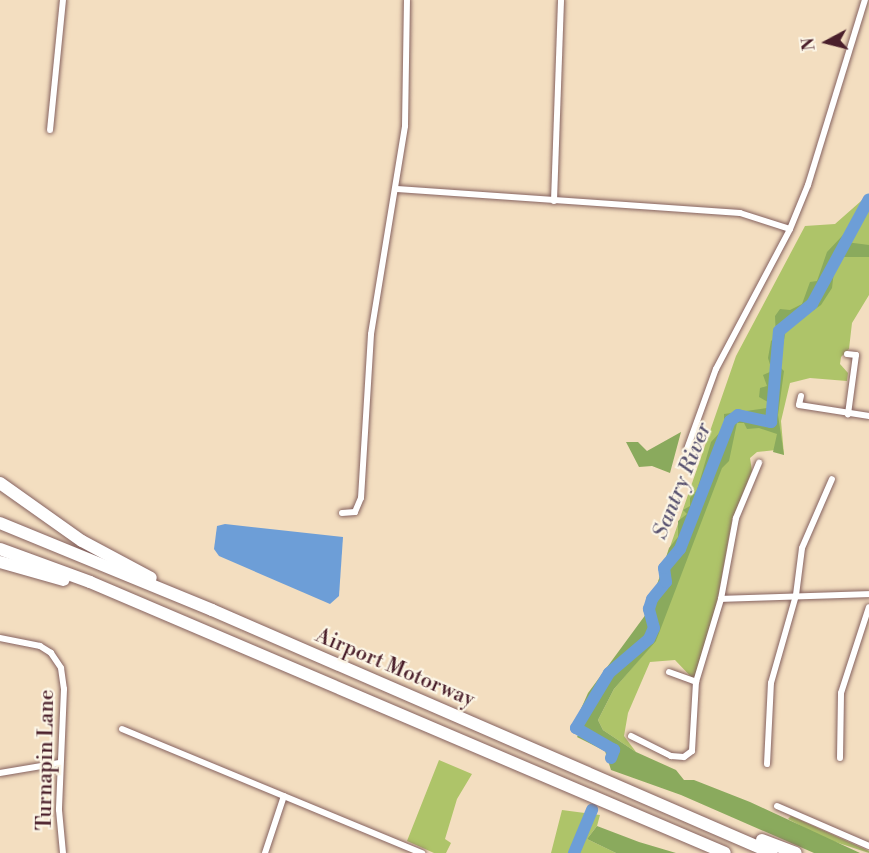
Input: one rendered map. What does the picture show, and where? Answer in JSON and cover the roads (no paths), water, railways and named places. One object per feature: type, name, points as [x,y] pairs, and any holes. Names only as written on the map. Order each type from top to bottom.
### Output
[{"type":"highway","points":[[0,483],[82,541],[213,610]]},
{"type":"highway","points":[[0,516],[72,551]]},
{"type":"highway","name":"Airport Motorway","points":[[0,523],[213,610],[772,853]]},
{"type":"highway","name":"Airport Motorway","points":[[0,549],[176,618],[721,852]]},
{"type":"highway","points":[[0,562],[176,618]]},
{"type":"highway","points":[[732,835],[757,838],[796,853]]},
{"type":"street","points":[[50,130],[63,0]]},
{"type":"street","points":[[342,513],[355,512],[361,498],[371,334],[397,189],[406,115],[407,0]]},
{"type":"street","points":[[554,201],[561,0]]},
{"type":"street","points":[[687,449],[716,369],[790,229],[816,161],[865,0]]},
{"type":"street","points":[[397,189],[740,213],[790,229]]},
{"type":"street","points":[[847,354],[856,355],[848,414]]},
{"type":"street","points":[[801,396],[799,405],[869,416]]},
{"type":"street","points":[[631,736],[671,756],[684,757],[692,751],[696,682],[722,599],[736,518],[759,463]]},
{"type":"street","points":[[766,764],[771,683],[796,596],[802,548],[832,479]]},
{"type":"street","points":[[722,599],[869,594]]},
{"type":"street","points":[[840,758],[841,693],[869,607]]},
{"type":"street","name":"Turnapin Lane","points":[[0,638],[40,646],[57,660],[64,689],[59,763],[63,853]]},
{"type":"street","points":[[669,672],[696,682]]},
{"type":"street","points":[[122,729],[422,853]]},
{"type":"street","points":[[0,774],[59,763]]},
{"type":"street","points":[[265,853],[284,796]]},
{"type":"street","points":[[777,806],[869,846]]},
{"type":"street","points":[[783,817],[787,810]]},
{"type":"water","points":[[225,524],[343,537],[339,596],[330,604],[219,556],[214,549],[217,526]]},
{"type":"waterway","name":"Santry River","points":[[611,758],[614,750],[576,728],[609,673],[649,639],[654,628],[649,609],[652,599],[666,582],[664,568],[680,549],[730,421],[738,415],[771,422],[779,331],[812,304],[869,199]]},
{"type":"waterway","name":"Santry River","points":[[574,853],[592,810]]}]
